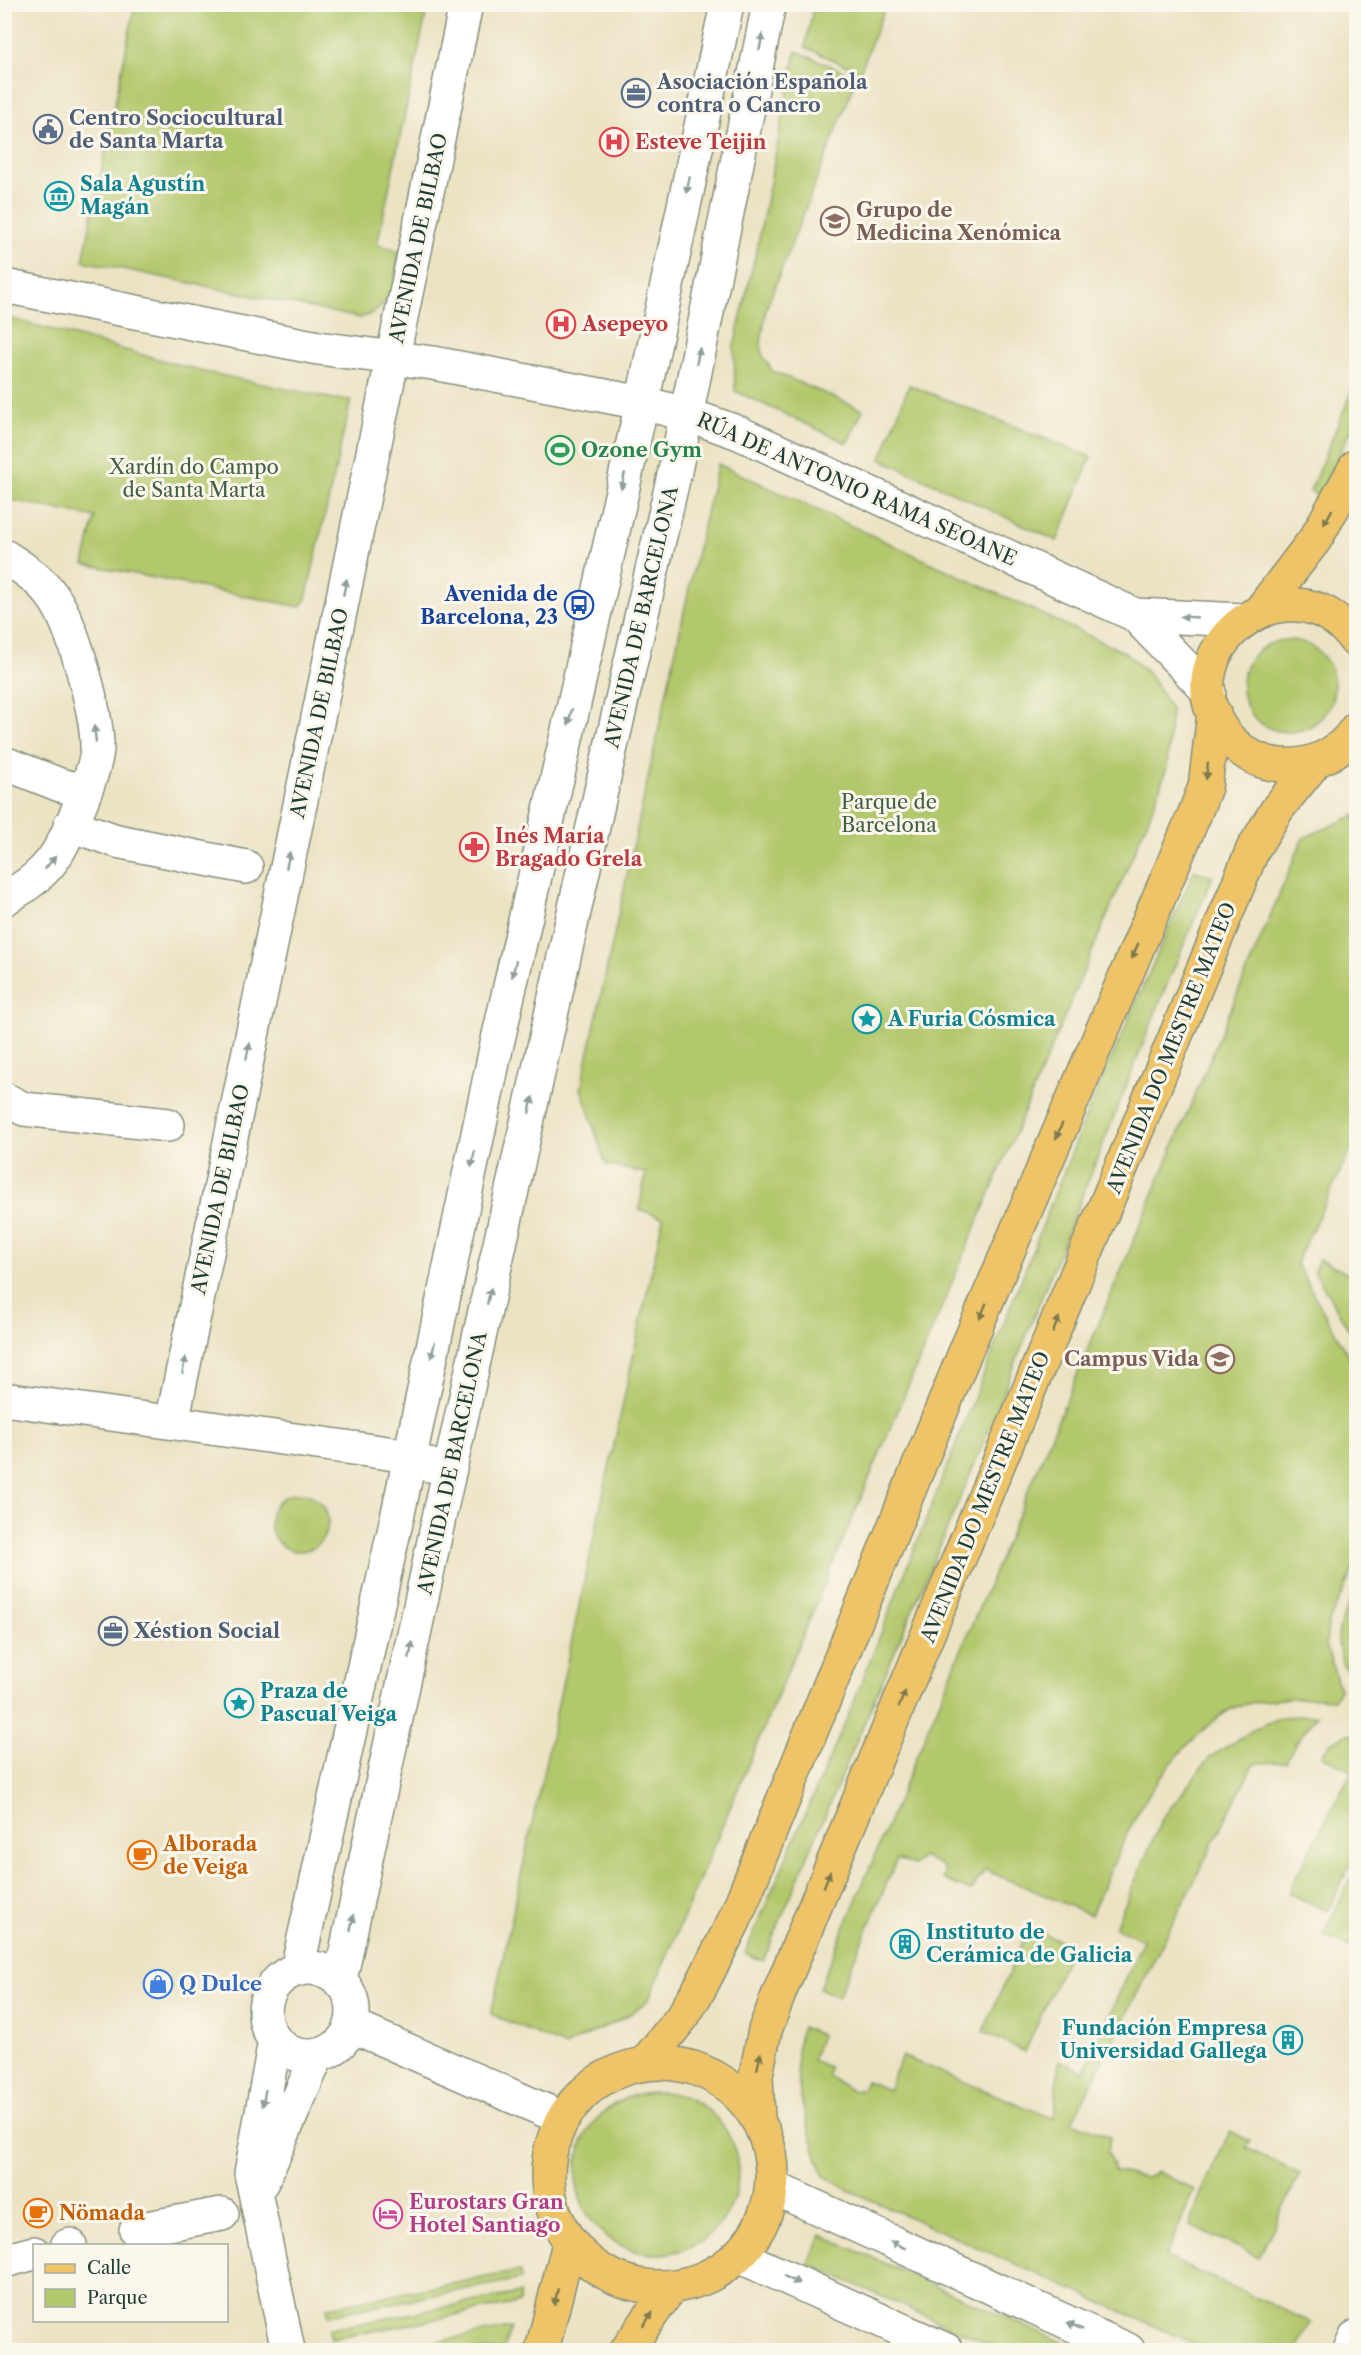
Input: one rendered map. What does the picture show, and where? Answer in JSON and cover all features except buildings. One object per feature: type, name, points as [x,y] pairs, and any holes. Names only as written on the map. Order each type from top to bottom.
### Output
[{"type":"main road","points":[[645,2063],[683,2016],[734,1921],[966,1350],[1195,813],[1207,775],[1212,702],[1210,674],[1217,650],[1229,633],[1252,615],[1316,538],[1356,466]]},
{"type":"main road","points":[[1252,615],[1290,605],[1317,610],[1340,623],[1356,641]]},
{"type":"main road","points":[[1212,702],[1228,738],[1240,749],[1256,759],[1284,765],[1300,765],[1316,761],[1342,746],[1356,729]]},
{"type":"main road","name":"AVENIDA DO MESTRE MATEO","points":[[758,2119],[756,2075],[765,2030],[780,1991],[1253,849],[1278,808],[1316,761]]},
{"type":"main road","points":[[645,2063],[679,2063],[711,2074],[738,2093],[758,2119],[771,2152],[772,2187],[762,2224],[739,2256],[707,2278],[669,2288],[631,2285],[597,2269],[569,2243],[553,2214],[547,2182],[550,2149],[562,2118],[578,2097],[597,2081],[620,2069],[645,2063]]},
{"type":"main road","points":[[542,2350],[569,2243]]},
{"type":"main road","points":[[627,2350],[669,2288]]},
{"type":"street","name":"AVENIDA DE BILBAO","points":[[172,1422],[466,4]]},
{"type":"street","points":[[297,1970],[522,936],[642,404],[727,4]]},
{"type":"street","name":"AVENIDA DE BARCELONA","points":[[340,1980],[447,1484],[686,414],[769,4]]},
{"type":"street","name":"RÚA DE ANTONIO RAMA SEOANE","points":[[4,286],[318,348],[433,363],[642,404],[686,414],[739,432],[1135,615],[1212,702]]},
{"type":"street","points":[[4,556],[27,570],[44,586],[60,608],[81,666],[96,737],[95,764],[56,855],[40,874],[4,899]]},
{"type":"street","name":"RÚA DE ANTONIO RAMA SEOANE","points":[[1135,615],[1252,615]]},
{"type":"street","points":[[1316,761],[1356,754]]},
{"type":"street","points":[[4,763],[60,785],[85,791]]},
{"type":"street","points":[[70,825],[117,841],[246,867]]},
{"type":"street","points":[[522,936],[567,946]]},
{"type":"street","points":[[4,1099],[24,1109],[168,1125]]},
{"type":"street","points":[[4,1400],[410,1457],[433,1468],[447,1484]]},
{"type":"street","points":[[274,2040],[294,2054],[317,2056],[329,2053],[347,2037],[352,2026],[352,2001],[348,1990],[340,1980],[320,1969],[297,1970],[285,1975],[276,1983],[266,2005],[265,2017],[274,2040],[250,2173],[257,2195],[288,2350]]},
{"type":"street","points":[[352,2026],[562,2118]]},
{"type":"street","points":[[257,2195],[317,2056]]},
{"type":"street","points":[[772,2187],[1128,2350]]},
{"type":"street","points":[[136,2230],[222,2214]]},
{"type":"street","points":[[4,2260],[33,2253]]},
{"type":"street","points":[[739,2256],[946,2350]]},
{"type":"street","points":[[1350,2350],[1356,2337]]},
{"type":"green space","points":[[135,5],[428,5],[377,245],[399,250],[391,292],[380,307],[360,318],[83,261]]},
{"type":"green space","points":[[814,5],[886,5],[860,72],[805,47]]},
{"type":"green space","points":[[796,51],[857,77],[766,309],[761,344],[763,356],[772,371],[863,410],[847,443],[735,391],[734,346],[757,248]]},
{"type":"green space","name":"Xardín do Campo de Santa Marta","points":[[5,317],[205,372],[334,399],[351,400],[306,599],[300,607],[84,564],[95,517],[5,499]]},
{"type":"green space","points":[[1356,381],[1356,421],[1318,496],[1310,491]]},
{"type":"green space","points":[[909,385],[1091,457],[1057,541],[881,459]]},
{"type":"green space","name":"Parque de Barcelona","points":[[718,464],[1126,653],[1150,675],[1171,709],[1167,767],[1154,805],[649,1999],[620,2020],[566,2047],[491,2014],[663,1218],[639,1209],[646,1173],[606,1165],[581,1088]]},
{"type":"green space","points":[[1279,640],[1297,640],[1314,647],[1327,660],[1334,677],[1334,695],[1327,712],[1314,725],[1297,732],[1279,732],[1262,725],[1249,712],[1242,695],[1242,677],[1249,660],[1262,647]]},
{"type":"green space","points":[[1356,815],[1356,1139],[1296,1263],[1356,1369],[1356,1563],[1328,1624],[1326,1645],[1340,1690],[1334,1699],[1286,1698],[1239,1706],[1224,1714],[1201,1732],[1164,1773],[1135,1817],[1091,1915],[985,1870],[971,1891],[942,1879],[945,1871],[941,1865],[922,1857],[914,1865],[897,1859],[838,1997],[819,1988],[1303,838]]},
{"type":"green space","points":[[1194,871],[1213,876],[1165,989],[978,1456],[763,1961],[745,1953],[851,1709],[1086,1116]]},
{"type":"green space","points":[[1319,1259],[1356,1278],[1356,1342],[1314,1271]]},
{"type":"green space","points":[[299,1493],[315,1498],[323,1506],[328,1522],[323,1538],[315,1546],[299,1551],[283,1546],[275,1538],[270,1522],[275,1506],[283,1498]]},
{"type":"green space","points":[[1356,1591],[1356,1679],[1343,1663],[1338,1640],[1342,1621]]},
{"type":"green space","points":[[1317,1715],[1295,1744],[1286,1762],[1254,1763],[1072,2122],[1110,2137],[1108,2152],[1115,2171],[1145,2178],[1154,2175],[1156,2171],[1195,2190],[1165,2257],[1311,2322],[1297,2350],[1208,2350],[844,2188],[823,2175],[806,2121],[798,2082],[798,2044],[802,2027],[821,2035],[812,2060],[829,2067],[828,2076],[852,2091],[862,2089],[866,2081],[888,2090],[902,2056],[1054,2119],[1059,2060],[1084,2072],[1143,1940],[1115,1927],[1162,1819],[1210,1757],[1253,1730],[1281,1717]]},
{"type":"green space","points":[[1348,1734],[1356,1734],[1356,1852],[1328,1911],[1288,1893],[1352,1771],[1322,1756],[1330,1743]]},
{"type":"green space","points":[[1356,1869],[1356,1950],[1323,1935]]},
{"type":"green space","points":[[1029,1927],[1072,1946],[1025,2052],[983,2032]]},
{"type":"green space","points":[[657,2092],[673,2093],[688,2098],[714,2116],[732,2142],[737,2157],[737,2189],[732,2204],[714,2230],[688,2248],[673,2253],[657,2254],[641,2253],[626,2248],[600,2230],[582,2204],[577,2189],[576,2173],[577,2157],[582,2142],[600,2116],[626,2098],[641,2093]]},
{"type":"green space","points":[[1230,2131],[1250,2141],[1246,2148],[1300,2174],[1259,2257],[1190,2225],[1201,2193]]},
{"type":"green space","points":[[821,2235],[1079,2350],[1002,2350],[809,2264]]},
{"type":"green space","points":[[520,2271],[521,2279],[328,2315],[327,2307]]},
{"type":"green space","points":[[520,2293],[519,2303],[331,2339],[329,2329]]},
{"type":"green space","points":[[511,2328],[503,2350],[423,2350],[422,2344]]},
{"type":"place","name":"Asociación Española contra o Cancro","points":[[636,93]]},
{"type":"place","name":"Centro Sociocultural de Santa Marta","points":[[48,129]]},
{"type":"place","name":"Esteve Teijin","points":[[614,142]]},
{"type":"place","name":"Sala Agustín Magán","points":[[59,196]]},
{"type":"place","name":"Grupo de Medicina Xenómica","points":[[835,221]]},
{"type":"place","name":"Asepeyo","points":[[561,324]]},
{"type":"place","name":"Ozone Gym","points":[[560,450]]},
{"type":"place","name":"Avenida de Barcelona, 23","points":[[579,605]]},
{"type":"place","name":"Inés María Bragado Grela","points":[[474,847]]},
{"type":"place","name":"A Furia Cósmica","points":[[867,1019]]},
{"type":"place","name":"Campus Vida","points":[[1220,1359]]},
{"type":"place","name":"Xéstion Social","points":[[113,1631]]},
{"type":"place","name":"Praza de Pascual Veiga","points":[[239,1703]]},
{"type":"place","name":"Alborada de Veiga","points":[[142,1855]]},
{"type":"place","name":"Instituto de Cerámica de Galicia","points":[[905,1944]]},
{"type":"place","name":"Q Dulce","points":[[158,1984]]},
{"type":"place","name":"Fundación Empresa Universidad Gallega","points":[[1288,2040]]},
{"type":"place","name":"Nömada","points":[[38,2213]]},
{"type":"place","name":"Eurostars Gran Hotel Santiago","points":[[388,2214]]}]
